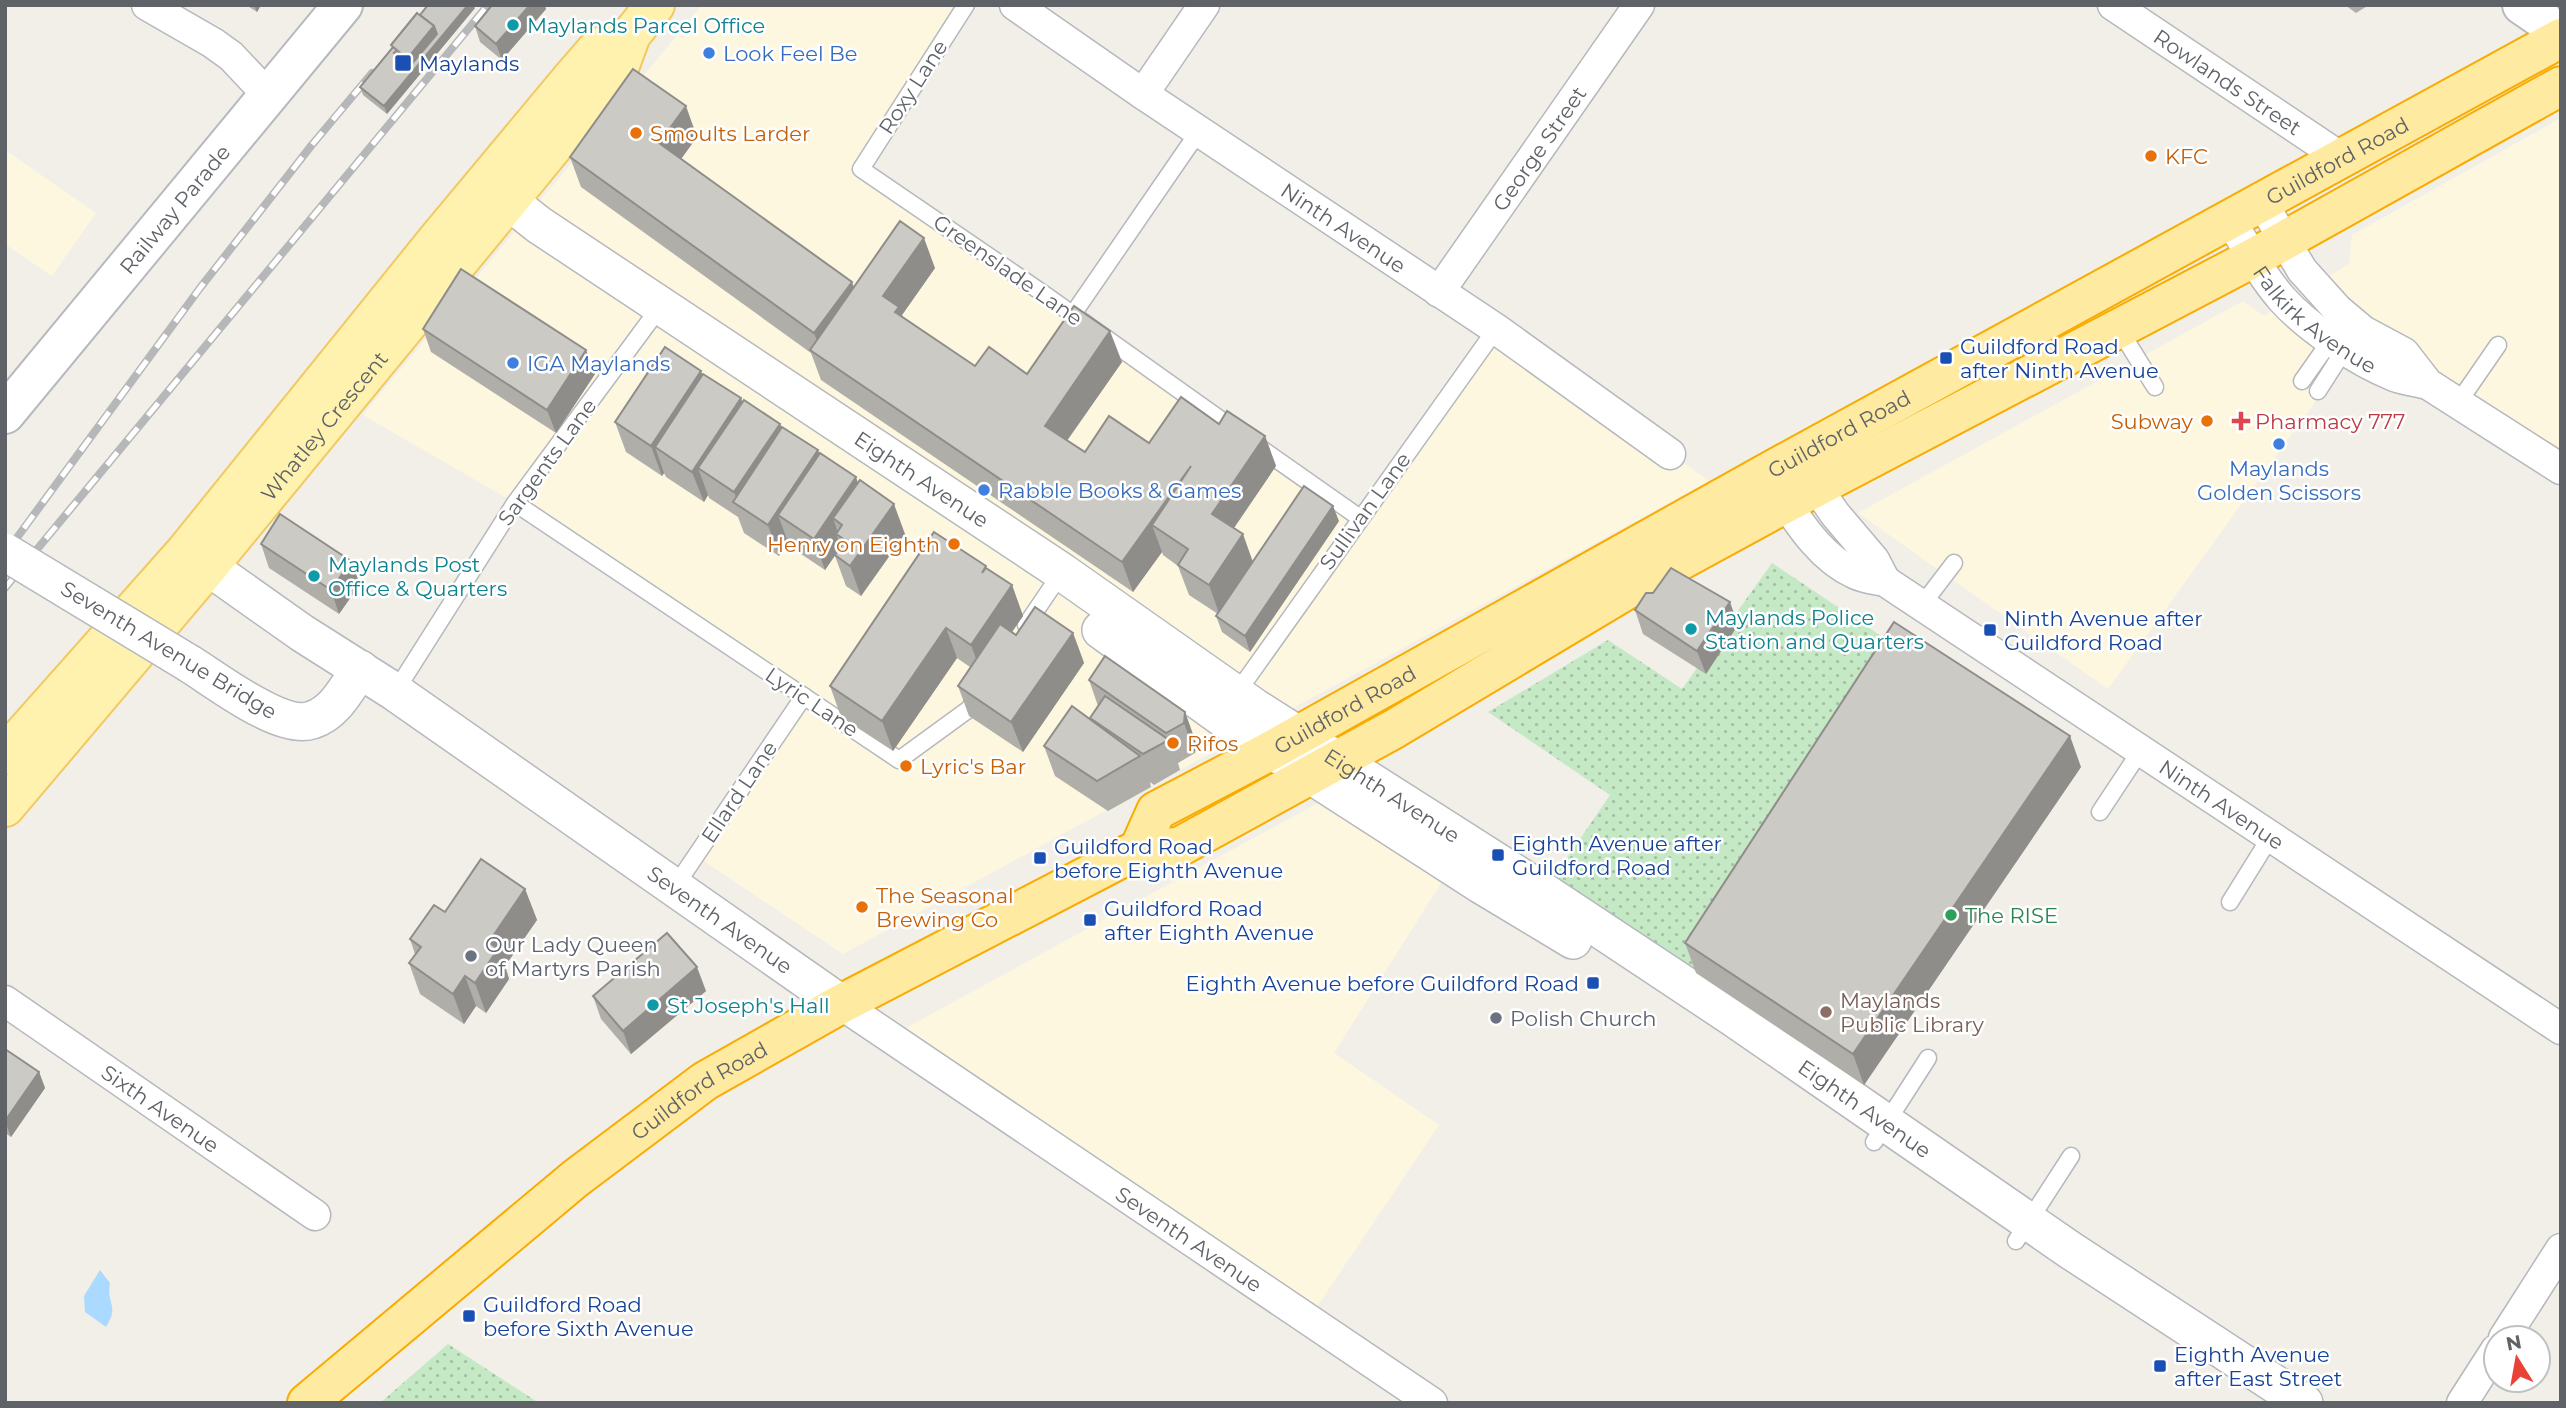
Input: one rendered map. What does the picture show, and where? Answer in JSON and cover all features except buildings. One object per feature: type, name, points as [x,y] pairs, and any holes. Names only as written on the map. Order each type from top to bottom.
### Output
[{"type":"highway","name":"Guildford Road","points":[[307,1403],[576,1178],[705,1081],[841,1004],[1139,849],[1179,847],[1394,729],[1628,589],[1791,480],[2047,321],[2560,39]]},
{"type":"highway","name":"Guildford Road","points":[[1139,849],[1156,811],[1791,480],[2119,329],[2561,86]]},
{"type":"main road","name":"Railway Parade","points":[[5,414],[342,5]]},
{"type":"main road","name":"Whatley Crescent","points":[[5,807],[197,559],[488,201],[620,65],[631,35],[655,5]]},
{"type":"main road","points":[[2522,5],[2541,18],[2560,39]]},
{"type":"main road","name":"Whatley Crescent","points":[[5,755],[197,559]]},
{"type":"street","points":[[147,5],[231,56],[267,94]]},
{"type":"street","name":"Ninth Avenue","points":[[1015,5],[1496,330],[1670,454]]},
{"type":"street","points":[[1143,94],[1204,5]]},
{"type":"street","name":"George Street","points":[[1439,292],[1639,5]]},
{"type":"street","name":"Rowlands Street","points":[[2113,5],[2343,159]]},
{"type":"street","name":"Eighth Avenue","points":[[488,201],[539,225],[654,315],[930,507],[1236,694],[1285,743]]},
{"type":"street","name":"Falkirk Avenue","points":[[2246,210],[2268,249],[2302,270],[2346,334],[2404,353],[2428,384],[2561,469]]},
{"type":"street","name":"Ninth Avenue","points":[[1791,480],[1848,531],[1874,560],[1885,581],[2561,1029]]},
{"type":"street","name":"Seventh Avenue Bridge","points":[[5,552],[265,710],[295,722],[310,721],[333,707],[360,669]]},
{"type":"street","name":"Seventh Avenue","points":[[197,559],[302,633],[395,692],[841,1004],[1432,1403]]},
{"type":"street","name":"Eighth Avenue","points":[[1055,581],[1227,722],[1285,743],[1544,892],[1880,1133],[2022,1231],[2258,1403]]},
{"type":"street","name":"Sixth Avenue","points":[[5,1001],[315,1214]]},
{"type":"street","name":"Eighth Avenue","points":[[2022,1231],[2304,1403]]},
{"type":"street","points":[[2513,1324],[2561,1249]]},
{"type":"street","points":[[2462,1403],[2482,1372]]},
{"type":"lane","name":"Roxy Lane","points":[[861,169],[965,5]]},
{"type":"lane","points":[[1073,314],[1199,131]]},
{"type":"lane","name":"Greenslade Lane","points":[[861,169],[1073,314],[1360,518]]},
{"type":"lane","name":"Sargents Lane","points":[[395,692],[515,503],[654,315]]},
{"type":"lane","points":[[2119,329],[2155,387]]},
{"type":"lane","name":"Sullivan Lane","points":[[1236,694],[1496,330]]},
{"type":"lane","points":[[2302,381],[2346,334]]},
{"type":"lane","points":[[2318,391],[2346,334]]},
{"type":"lane","points":[[2458,403],[2498,345]]},
{"type":"lane","name":"Lyric Lane","points":[[515,503],[899,760],[969,709],[991,676]]},
{"type":"lane","points":[[1922,605],[1954,563]]},
{"type":"lane","points":[[1013,643],[1055,581]]},
{"type":"lane","name":"Ellard Lane","points":[[673,888],[804,696]]},
{"type":"lane","points":[[2100,812],[2141,750]]},
{"type":"lane","points":[[2230,902],[2271,836]]},
{"type":"lane","points":[[1880,1133],[1928,1058]]},
{"type":"lane","points":[[2022,1231],[2071,1156]]},
{"type":"shaded area","points":[[702,5],[966,5],[861,169],[1360,518],[1496,329],[1709,481],[843,954],[701,859],[804,697],[515,503],[363,415]]},
{"type":"shaded area","points":[[2561,118],[2561,478],[2358,342],[2108,689],[1858,513],[2243,301],[2264,316],[2349,264],[2352,235]]},
{"type":"shaded area","points":[[5,150],[96,213],[52,276],[5,244]]},
{"type":"shaded area","points":[[1371,774],[1467,842],[1334,1053],[1439,1125],[1308,1320],[891,1036]]},
{"type":"green space","points":[[1772,563],[1905,652],[1687,987],[1544,892],[1610,795],[1488,712],[1608,640],[1682,689]]},
{"type":"green space","points":[[448,1344],[539,1403],[380,1403]]},
{"type":"water","points":[[100,1270],[110,1283],[112,1314],[106,1327],[85,1312],[84,1296]]},
{"type":"railway","points":[[5,588],[488,5]]},
{"type":"railway","points":[[5,554],[200,288],[372,73]]},
{"type":"place","name":"Maylands Parcel Office","points":[[513,25]]},
{"type":"place","name":"Look Feel Be","points":[[709,53]]},
{"type":"place","name":"Maylands","points":[[403,63]]},
{"type":"place","name":"Smoults Larder","points":[[636,133]]},
{"type":"place","name":"KFC","points":[[2151,156]]},
{"type":"place","name":"Guildford Road after Ninth Avenue","points":[[1946,358]]},
{"type":"place","name":"IGA Maylands","points":[[513,363]]},
{"type":"place","name":"Subway","points":[[2207,421]]},
{"type":"place","name":"Pharmacy 777","points":[[2241,421]]},
{"type":"place","name":"Maylands Golden Scissors","points":[[2279,444]]},
{"type":"place","name":"Rabble Books & Games","points":[[984,490]]},
{"type":"place","name":"Henry on Eighth","points":[[954,544]]},
{"type":"place","name":"Maylands Post Office & Quarters","points":[[314,576]]},
{"type":"place","name":"Maylands Police Station and Quarters","points":[[1691,629]]},
{"type":"place","name":"Ninth Avenue after Guildford Road","points":[[1990,630]]},
{"type":"place","name":"Rifos","points":[[1173,743]]},
{"type":"place","name":"Lyric's Bar","points":[[906,766]]},
{"type":"place","name":"Eighth Avenue after Guildford Road","points":[[1498,855]]},
{"type":"place","name":"Guildford Road before Eighth Avenue","points":[[1040,858]]},
{"type":"place","name":"The Seasonal Brewing Co","points":[[862,907]]},
{"type":"place","name":"The RISE","points":[[1951,915]]},
{"type":"place","name":"Guildford Road after Eighth Avenue","points":[[1090,920]]},
{"type":"place","name":"Our Lady Queen of Martyrs Parish","points":[[471,956]]},
{"type":"place","name":"Eighth Avenue before Guildford Road","points":[[1593,983]]},
{"type":"place","name":"St Joseph's Hall","points":[[653,1005]]},
{"type":"place","name":"Maylands Public Library","points":[[1826,1012]]},
{"type":"place","name":"Polish Church","points":[[1496,1018]]},
{"type":"place","name":"Guildford Road before Sixth Avenue","points":[[469,1316]]},
{"type":"place","name":"Eighth Avenue after East Street","points":[[2160,1366]]}]
